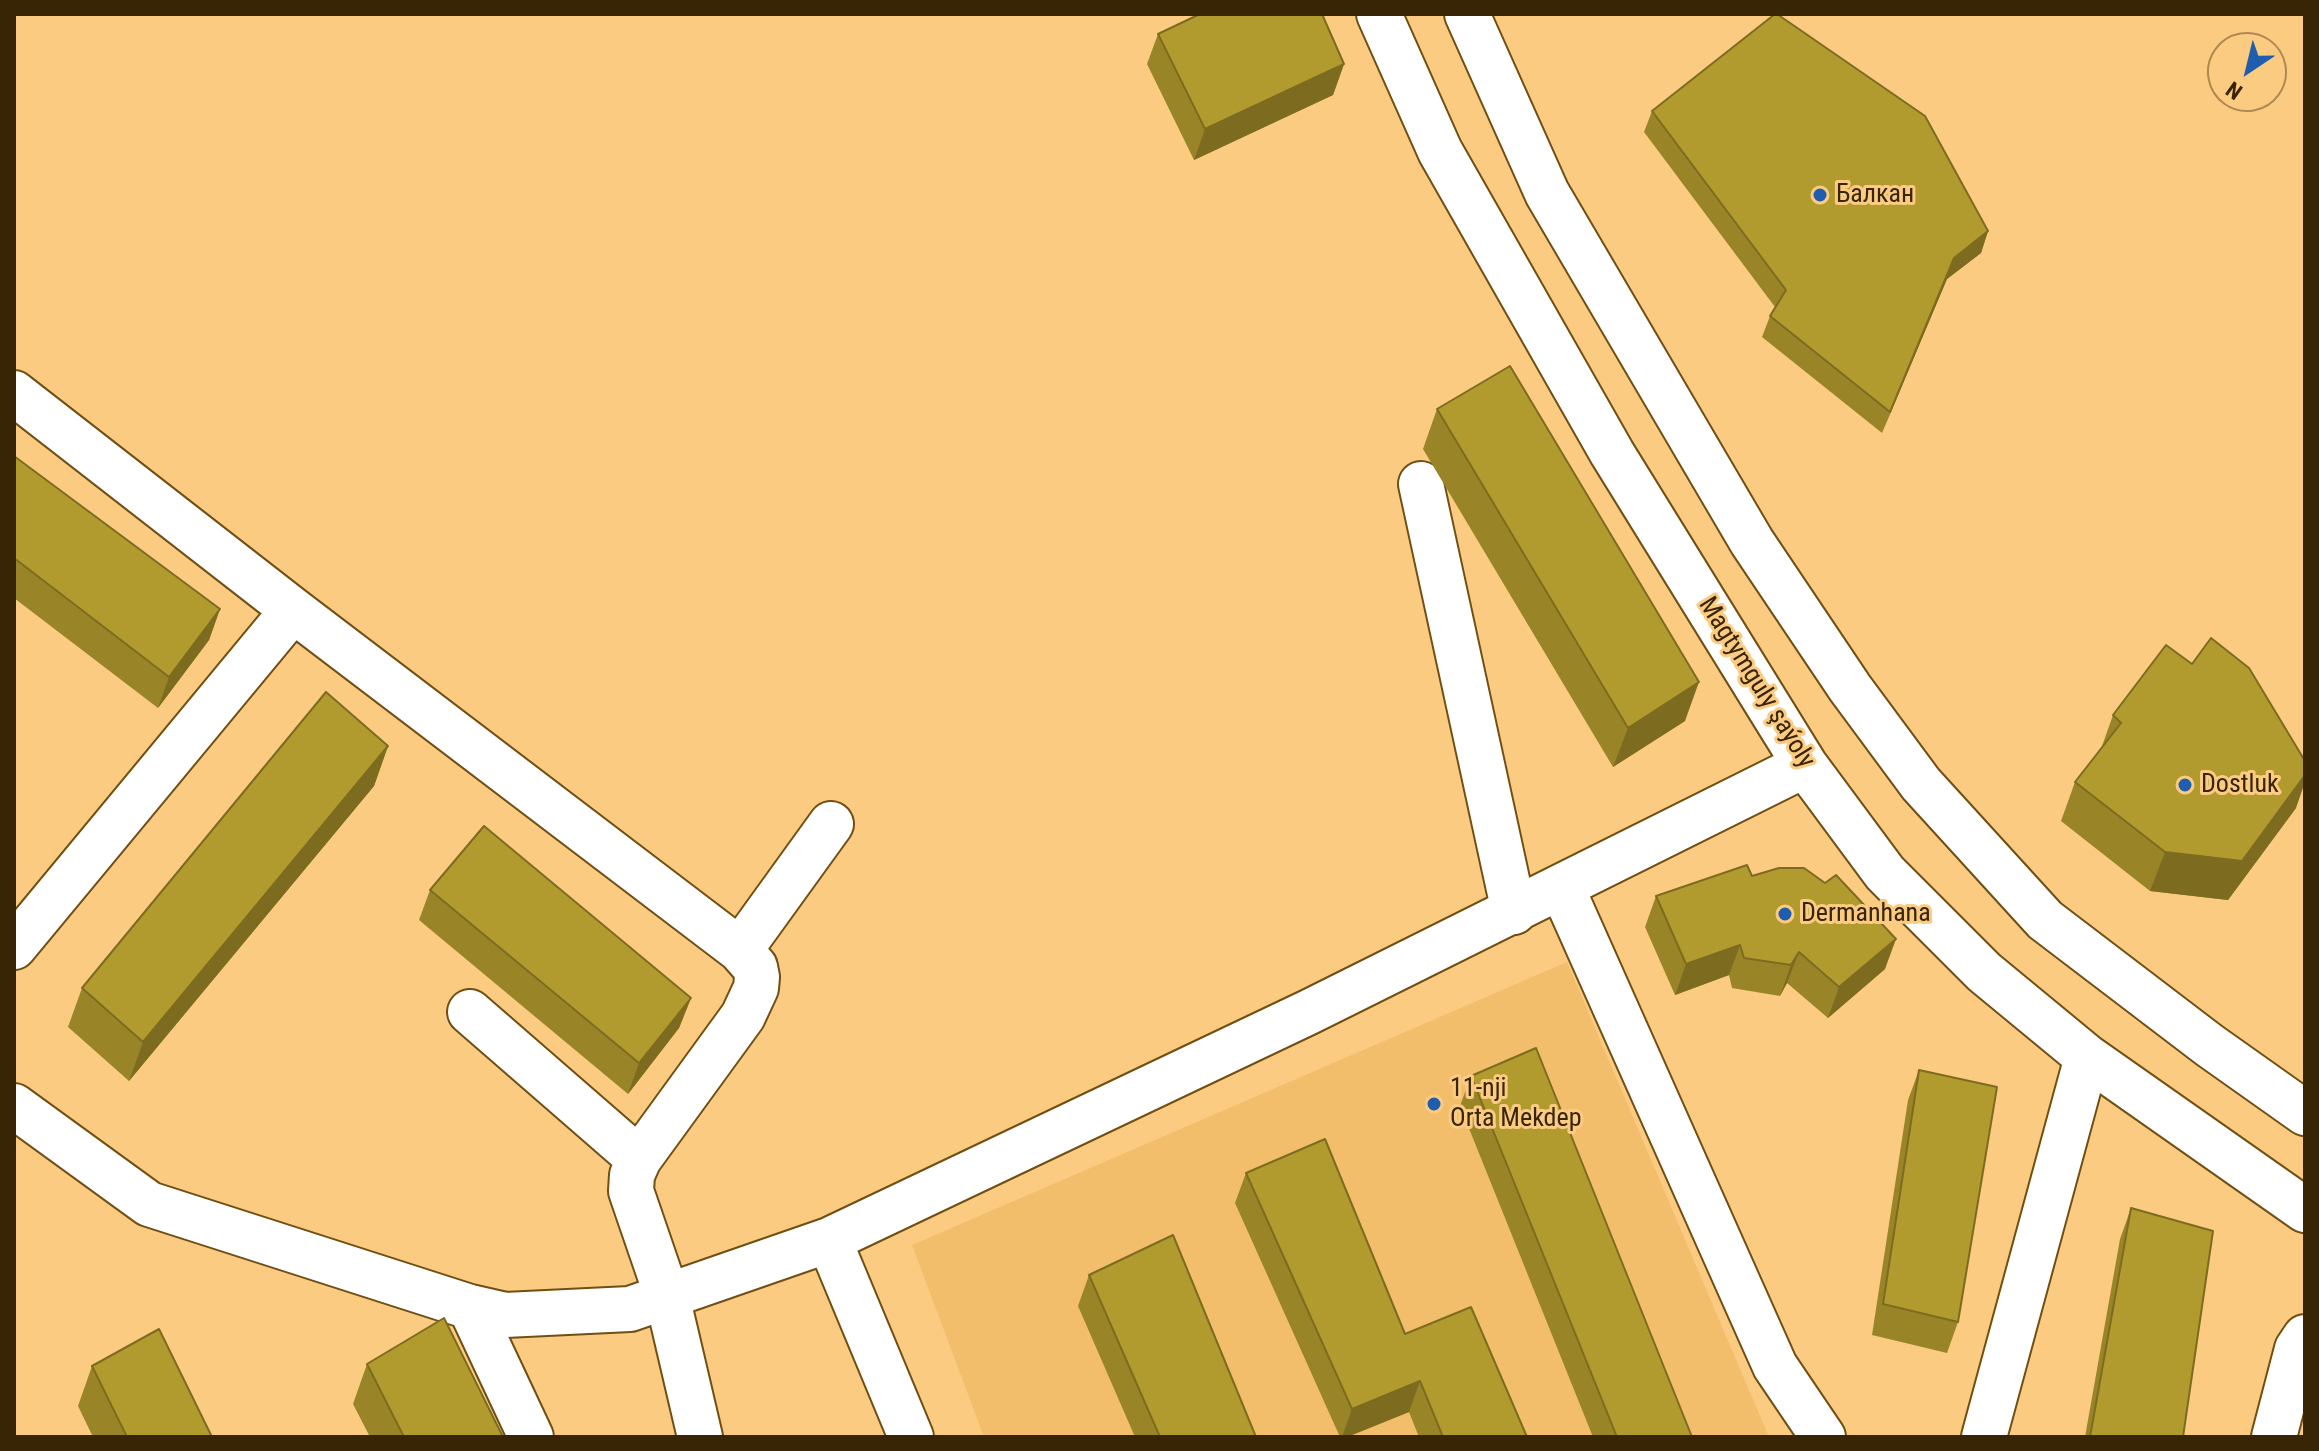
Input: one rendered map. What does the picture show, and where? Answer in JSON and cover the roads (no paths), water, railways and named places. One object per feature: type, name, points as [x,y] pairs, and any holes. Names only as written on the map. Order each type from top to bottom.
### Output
[{"type":"street","name":"Magtymguly şaýoly","points":[[1379,14],[1440,151],[1612,453],[1805,765],[1885,873],[1984,972],[2087,1057],[2305,1210]]},
{"type":"street","points":[[1467,14],[1547,193],[1752,542],[1850,688],[1921,784],[2045,920],[2209,1045],[2305,1113]]},
{"type":"street","points":[[14,393],[740,950],[755,967],[756,988],[743,1016],[639,1159],[632,1175],[631,1191],[667,1296],[700,1437]]},
{"type":"street","points":[[1421,484],[1514,912]]},
{"type":"street","points":[[14,947],[293,610]]},
{"type":"street","points":[[14,1106],[149,1204],[470,1307],[505,1315],[630,1309],[829,1240],[1309,1012],[1805,765]]},
{"type":"street","points":[[740,950],[831,824]]},
{"type":"street","points":[[1562,888],[1775,1366],[1823,1437]]},
{"type":"street","points":[[470,1012],[639,1159]]},
{"type":"street","points":[[1984,1437],[2087,1057]]},
{"type":"street","points":[[829,1240],[911,1437]]},
{"type":"street","points":[[470,1307],[531,1437]]},
{"type":"street","points":[[2274,1437],[2297,1349],[2305,1337]]},
{"type":"place","name":"Балкан","points":[[1820,195]]},
{"type":"place","name":"Dostluk","points":[[2185,785]]},
{"type":"place","name":"Dermanhana","points":[[1785,914]]},
{"type":"place","name":"11-nji Orta Mekdep","points":[[1434,1104]]}]
